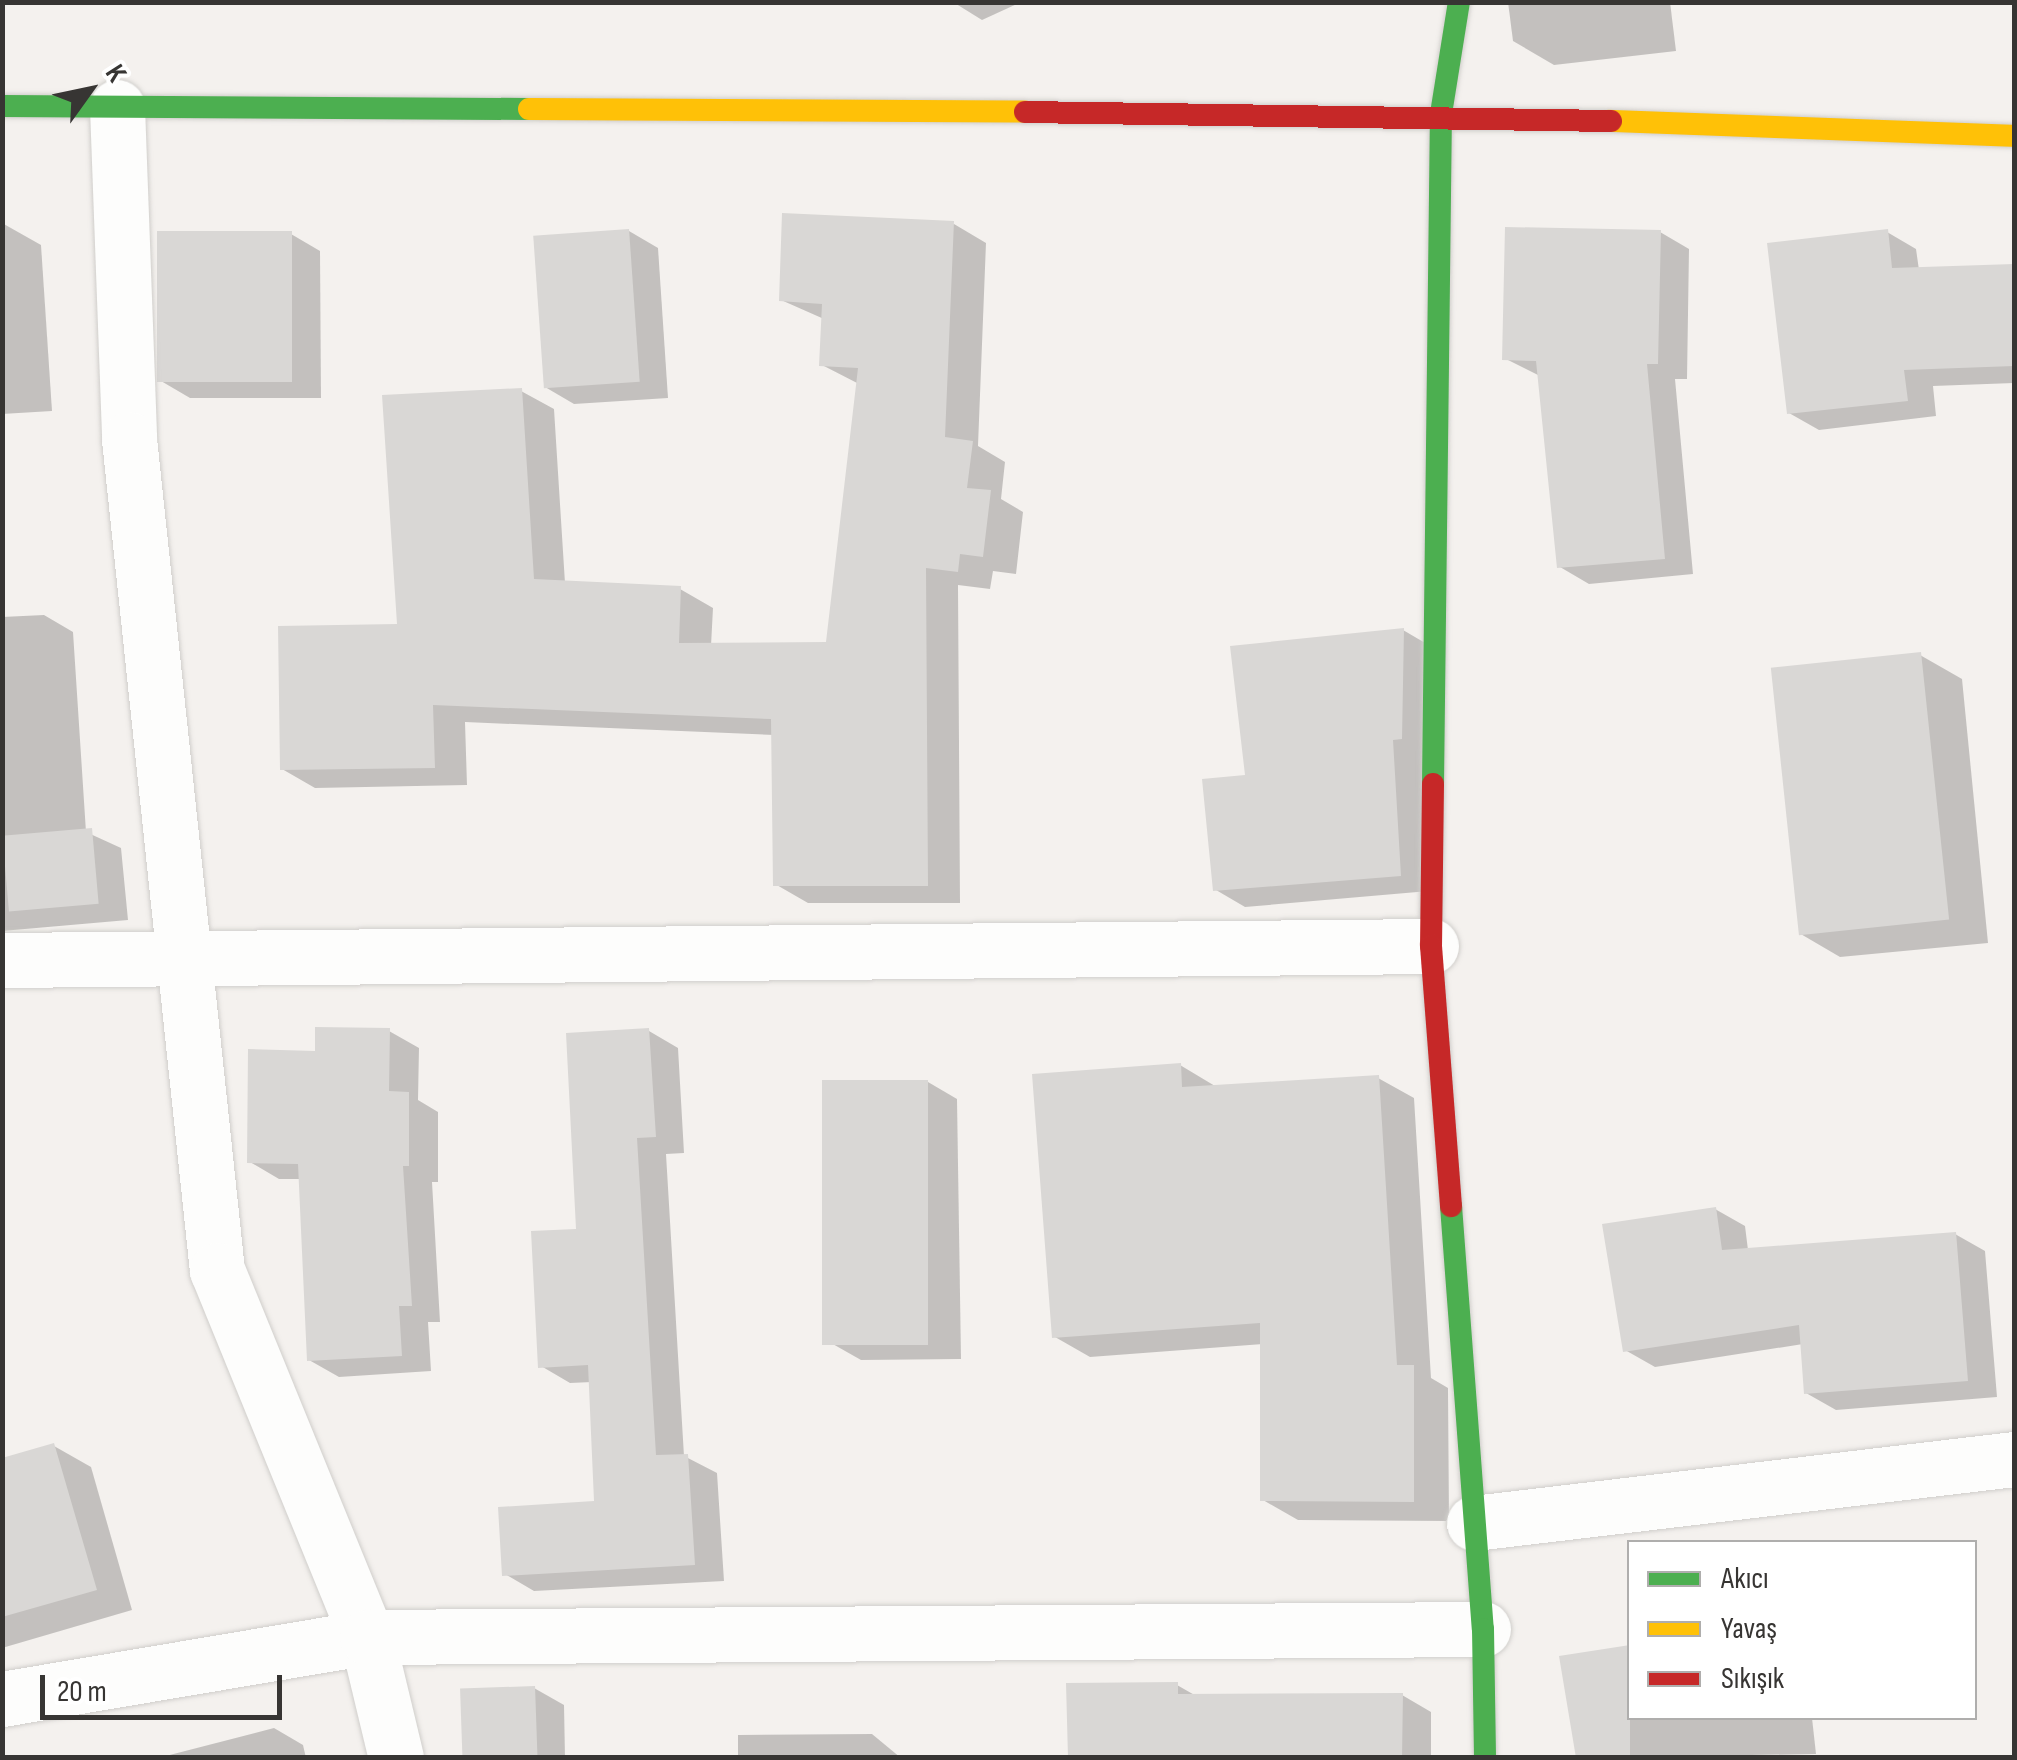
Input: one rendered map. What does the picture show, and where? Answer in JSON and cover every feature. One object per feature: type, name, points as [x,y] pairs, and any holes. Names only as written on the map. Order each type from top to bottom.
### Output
[{"type":"street","points":[[1459,2],[1442,114],[1431,946],[1483,1629],[1486,1758]]},
{"type":"street","points":[[2,106],[1442,114],[2014,136]]},
{"type":"street","points":[[116,107],[129,439],[218,1270],[367,1637],[396,1758]]},
{"type":"street","points":[[2,960],[1431,946]]},
{"type":"street","points":[[1474,1523],[2014,1459]]},
{"type":"street","points":[[2,1699],[367,1637],[1483,1629]]},
{"type":"building","points":[[782,213],[954,221],[945,437],[973,441],[967,488],[991,490],[983,557],[960,554],[958,572],[926,568],[928,886],[773,886],[771,719],[433,705],[435,768],[280,770],[278,626],[397,624],[382,395],[522,388],[534,579],[681,586],[679,643],[826,642],[858,368],[819,366],[822,304],[779,301]]},
{"type":"building","points":[[1505,227],[1661,230],[1658,364],[1647,364],[1665,559],[1557,568],[1536,361],[1502,360]]},
{"type":"building","points":[[629,229],[640,382],[544,388],[533,236]]},
{"type":"building","points":[[1888,229],[1892,268],[2014,264],[2014,366],[1904,370],[1908,401],[1787,414],[1767,243]]},
{"type":"building","points":[[157,231],[292,231],[292,382],[157,382]]},
{"type":"building","points":[[1404,628],[1402,739],[1393,740],[1401,876],[1213,891],[1202,779],[1245,775],[1230,646]]},
{"type":"building","points":[[1921,652],[1949,920],[1799,935],[1771,668]]},
{"type":"building","points":[[92,828],[99,904],[9,912],[2,836]]},
{"type":"building","points":[[315,1027],[390,1028],[389,1091],[409,1092],[409,1166],[403,1166],[412,1306],[399,1306],[402,1356],[307,1361],[298,1164],[247,1163],[248,1049],[315,1051]]},
{"type":"building","points":[[649,1028],[656,1137],[637,1138],[656,1455],[688,1454],[695,1565],[502,1576],[498,1507],[594,1501],[588,1365],[538,1368],[531,1231],[576,1229],[566,1033]]},
{"type":"building","points":[[1181,1063],[1182,1087],[1379,1075],[1397,1365],[1414,1365],[1414,1502],[1260,1501],[1260,1323],[1052,1338],[1032,1074]]},
{"type":"building","points":[[822,1080],[928,1080],[928,1345],[822,1345]]},
{"type":"building","points":[[1716,1207],[1722,1250],[1956,1232],[1968,1381],[1804,1394],[1799,1325],[1623,1352],[1602,1224]]},
{"type":"building","points":[[54,1443],[97,1590],[2,1617],[2,1458]]},
{"type":"building","points":[[1627,1645],[1630,1758],[1576,1758],[1559,1656]]},
{"type":"building","points":[[1178,1682],[1178,1694],[1403,1693],[1402,1758],[1068,1758],[1066,1683]]},
{"type":"building","points":[[535,1686],[538,1758],[462,1758],[460,1689]]},
{"type":"traffic: fast","points":[[1433,784],[1441,114],[1459,2]]},
{"type":"traffic: fast","points":[[2,106],[529,109]]},
{"type":"traffic: fast","points":[[1451,1206],[1483,1629],[1485,1758]]},
{"type":"traffic: slow","points":[[529,109],[1025,112]]},
{"type":"traffic: slow","points":[[1611,121],[2014,136]]},
{"type":"traffic: jam","points":[[1025,112],[1611,121]]},
{"type":"traffic: jam","points":[[1433,784],[1431,946],[1451,1206]]}]
